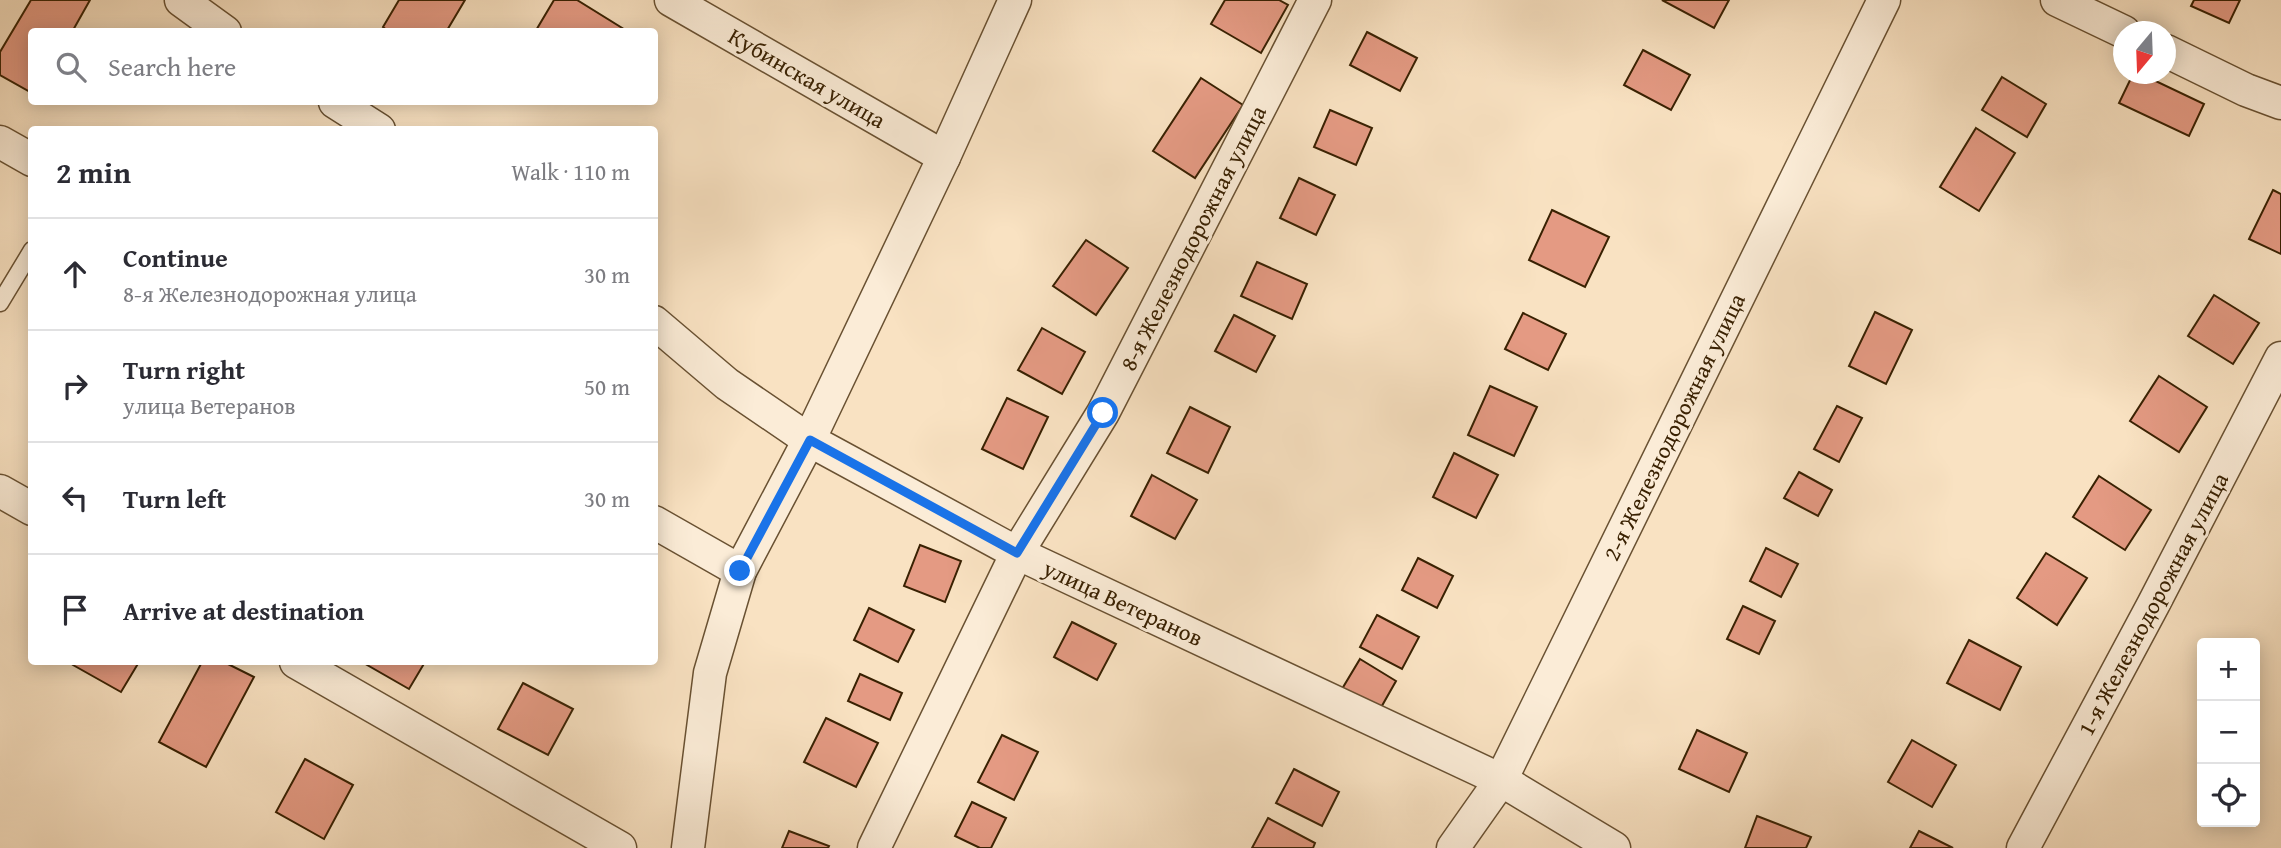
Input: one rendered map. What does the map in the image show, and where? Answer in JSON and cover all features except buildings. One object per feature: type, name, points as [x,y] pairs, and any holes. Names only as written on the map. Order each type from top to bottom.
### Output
[{"type":"street","points":[[181,0],[220,28]]},
{"type":"street","name":"Кубинская улица","points":[[671,0],[944,157]]},
{"type":"street","points":[[688,848],[710,673],[740,571],[810,440],[1015,0]]},
{"type":"street","name":"8-я Железнодорожная улица","points":[[874,848],[1017,553],[1103,413],[1315,0]]},
{"type":"street","name":"2-я Железнодорожная улица","points":[[1453,848],[1501,780],[1884,0]]},
{"type":"street","points":[[2057,0],[2113,27]]},
{"type":"street","points":[[2176,56],[2246,90],[2281,103]]},
{"type":"street","points":[[340,105],[373,126]]},
{"type":"street","points":[[0,142],[28,158]]},
{"type":"street","name":"улица Ветеранов","points":[[658,325],[727,384],[810,440],[1017,553],[1501,780],[1614,848]]},
{"type":"street","name":"1-я Железнодорожная улица","points":[[2023,848],[2281,358]]},
{"type":"street","points":[[0,491],[28,507]]},
{"type":"street","points":[[658,524],[740,571]]},
{"type":"street","points":[[301,665],[620,848]]},
{"type":"lane","points":[[0,303],[28,257]]},
{"type":"route","points":[[740,571],[810,440],[1017,553],[1103,413]]}]
